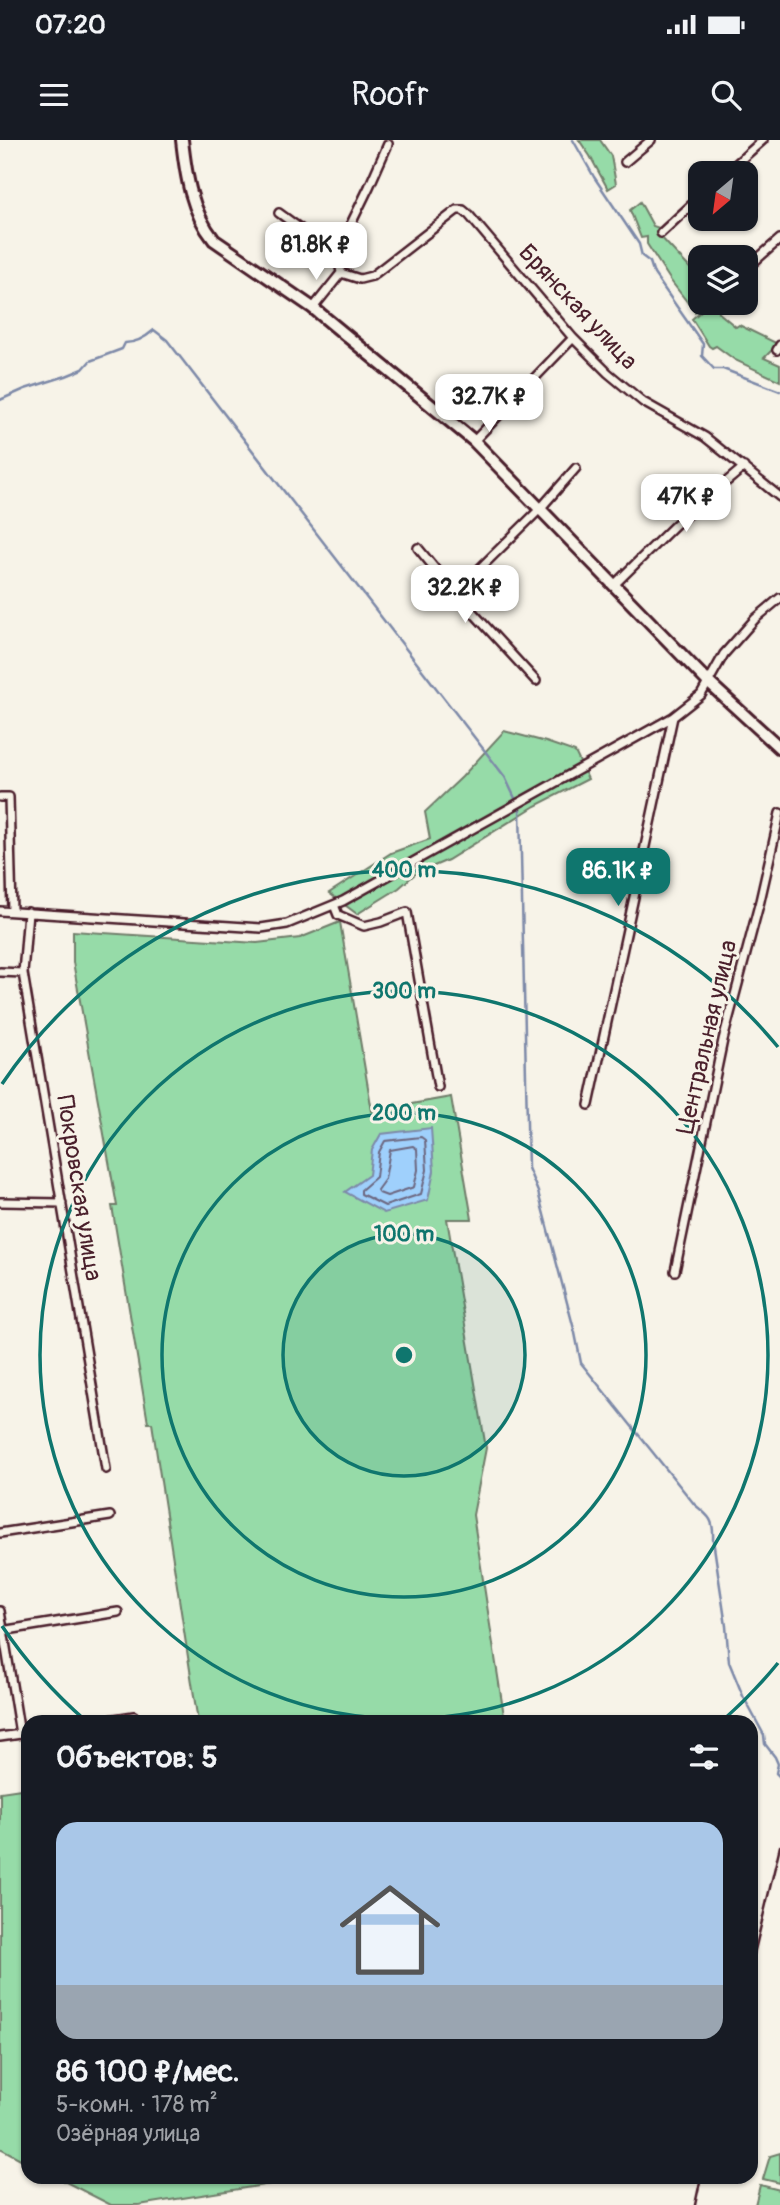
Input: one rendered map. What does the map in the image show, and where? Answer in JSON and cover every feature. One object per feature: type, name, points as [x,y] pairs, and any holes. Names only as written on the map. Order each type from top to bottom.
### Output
[{"type":"street","points":[[182,140],[186,180],[202,225],[214,240],[313,308],[474,442],[709,684],[780,748]]},
{"type":"street","points":[[625,162],[652,140]]},
{"type":"street","points":[[739,161],[763,140]]},
{"type":"street","points":[[313,308],[341,273],[338,256],[387,144]]},
{"type":"street","points":[[661,233],[688,208]]},
{"type":"street","name":"Брянская улица","points":[[341,273],[360,279],[372,276],[457,210],[463,210],[573,338],[608,373],[643,402],[705,437],[780,497]]},
{"type":"street","points":[[279,213],[338,256]]},
{"type":"street","points":[[758,258],[780,239]]},
{"type":"street","points":[[474,442],[573,338]]},
{"type":"street","points":[[614,585],[676,524],[744,467]]},
{"type":"street","points":[[455,593],[539,510],[576,468]]},
{"type":"street","points":[[418,548],[455,593],[536,681]]},
{"type":"street","points":[[0,911],[261,928],[287,924],[334,905],[673,717],[701,695],[723,654],[780,598]]},
{"type":"street","points":[[589,1105],[673,717]]},
{"type":"street","points":[[0,797],[9,797],[12,911]]},
{"type":"street","name":"Центральная улица","points":[[675,1271],[723,1040],[780,813]]},
{"type":"street","points":[[334,905],[338,915],[364,926],[407,912],[438,1087]]},
{"type":"street","name":"Покровская улица","points":[[28,912],[23,973],[106,1469]]},
{"type":"street","points":[[0,972],[23,973]]},
{"type":"street","points":[[0,1202],[62,1203]]},
{"type":"street","points":[[0,1533],[110,1516]]},
{"type":"street","points":[[0,1611],[21,1719]]},
{"type":"street","points":[[2,1631],[118,1612]]},
{"type":"street","points":[[0,1737],[21,1734]]},
{"type":"shaded area","points":[[446,391],[466,412],[459,419],[439,399]]},
{"type":"green space","points":[[579,140],[600,140],[611,156],[616,184],[608,189]]},
{"type":"green space","points":[[640,202],[653,226],[662,229],[659,235],[688,266],[688,303],[647,244],[647,237],[641,238],[630,210]]},
{"type":"green space","points":[[696,315],[722,315],[736,327],[739,325],[778,344],[764,358],[780,365],[780,381],[735,360],[716,346],[709,346],[692,319]]},
{"type":"green space","points":[[504,731],[575,752],[588,779],[535,806],[448,860],[415,874],[399,888],[357,914],[329,893],[391,853],[430,839],[425,812]]},
{"type":"green space","points":[[340,922],[372,1111],[451,1097],[472,1219],[447,1219],[486,1448],[473,1515],[504,1715],[197,1715],[152,1423],[148,1423],[112,1206],[117,1206],[73,962],[73,931],[257,943],[300,938]]},
{"type":"green space","points":[[21,1789],[21,2159],[0,2148],[0,1792]]},
{"type":"green space","points":[[780,2153],[780,2183],[763,2179],[770,2156]]},
{"type":"green space","points":[[70,2184],[270,2184],[139,2205],[111,2205]]},
{"type":"green space","points":[[760,2185],[780,2190],[780,2205],[755,2205]]},
{"type":"water","points":[[431,1128],[434,1171],[428,1200],[384,1213],[345,1192],[369,1175],[372,1150],[381,1134]]},
{"type":"waterway","points":[[573,140],[639,244],[642,256],[650,262],[654,274],[703,344],[702,356],[714,369],[723,369],[780,391]]},
{"type":"waterway","points":[[0,400],[83,369],[90,361],[122,349],[125,343],[141,339],[154,330],[167,340],[505,777],[520,809],[528,1168],[538,1192],[581,1363],[710,1520],[729,1662],[753,1715]]},
{"type":"waterway","points":[[758,1724],[765,1744],[778,1764],[776,1773],[780,1777]]},
{"type":"railway","points":[[758,1938],[780,1846]]},
{"type":"railway","points":[[695,2205],[700,2184]]}]
